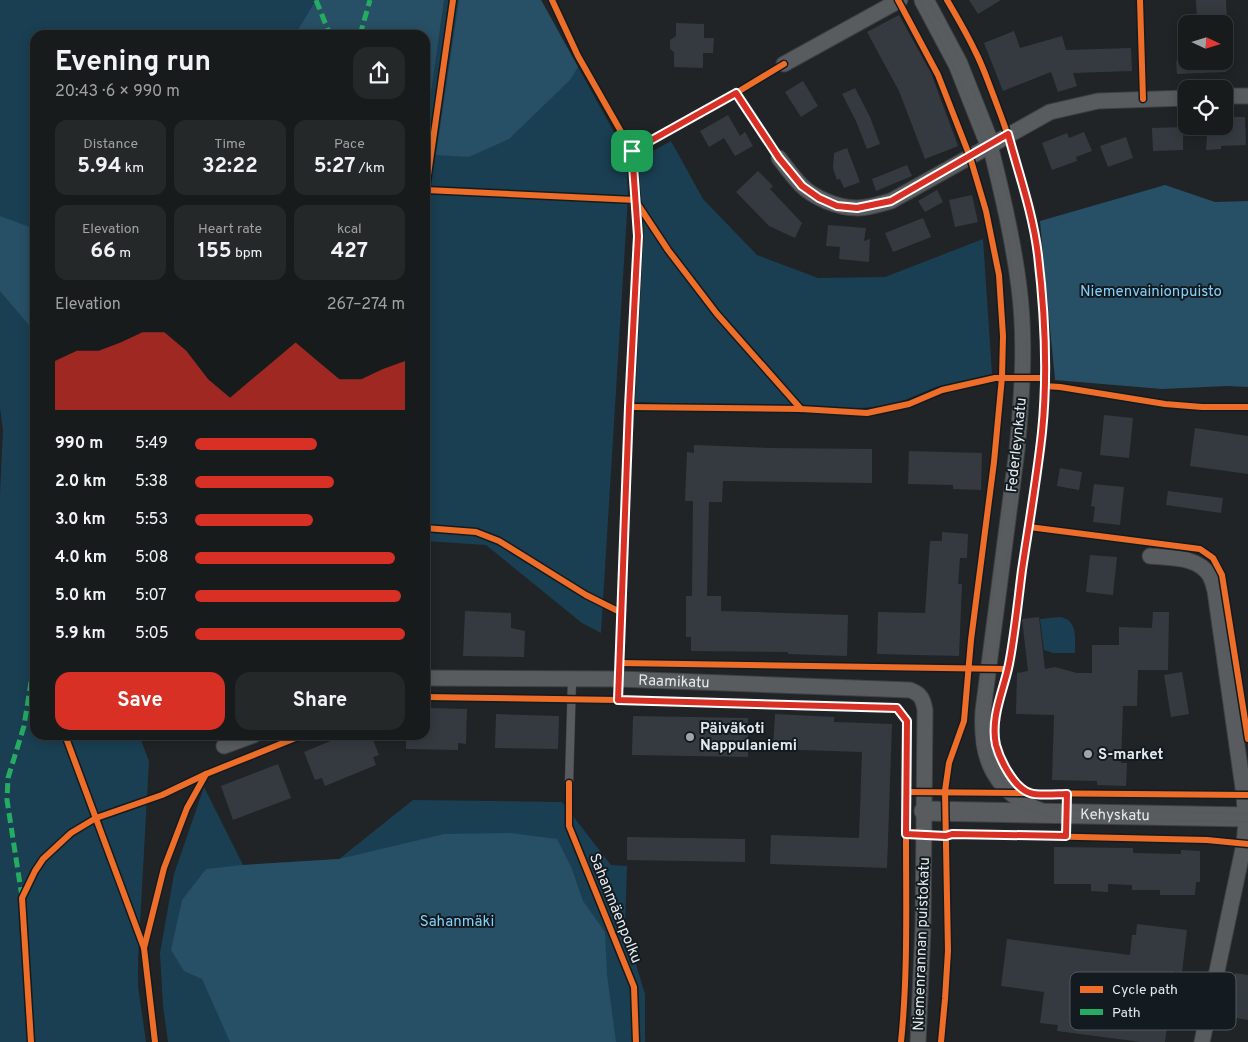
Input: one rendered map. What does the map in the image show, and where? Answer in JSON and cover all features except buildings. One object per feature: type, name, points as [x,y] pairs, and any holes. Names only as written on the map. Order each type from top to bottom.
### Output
[{"type":"street","points":[[784,64],[900,0]]},
{"type":"street","name":"Federleynkatu","points":[[924,0],[958,64],[990,145],[1013,242],[1019,289],[1022,345],[1020,416],[983,711],[982,737],[986,757],[998,782],[1025,805],[1049,814]]},
{"type":"street","points":[[1233,96],[1248,96]]},
{"type":"street","points":[[779,158],[802,186],[819,198],[837,206],[857,208],[891,201],[1050,112],[1098,101],[1178,98]]},
{"type":"street","points":[[1150,556],[1188,560],[1201,566],[1210,576],[1215,591],[1247,818],[1244,844],[1217,972]]},
{"type":"street","name":"Raamikatu","points":[[430,678],[618,679],[910,690],[921,696]]},
{"type":"street","name":"Niemenrannan puistokatu","points":[[918,1042],[923,927],[925,710],[921,696]]},
{"type":"street","points":[[224,746],[240,740]]},
{"type":"street","name":"Kehyskatu","points":[[924,811],[1247,818]]},
{"type":"lane","points":[[569,784],[572,680]]},
{"type":"green space","points":[[0,0],[541,0],[626,154],[628,197],[601,633],[582,623],[486,545],[430,541],[430,30],[30,30],[30,740],[141,740],[149,761],[138,960],[138,986],[146,1042],[0,1042],[0,494],[3,430],[0,408]]},
{"type":"green space","points":[[316,0],[444,0],[430,99],[430,30],[298,30]]},
{"type":"green space","points":[[459,0],[541,0],[578,67],[570,80],[509,139],[469,157],[436,155]]},
{"type":"green space","points":[[671,141],[703,199],[757,255],[818,278],[885,277],[983,239],[992,374],[936,387],[898,403],[879,407],[835,409],[635,402],[644,229],[638,159]]},
{"type":"green space","name":"Niemenvainionpuisto","points":[[1165,185],[1215,202],[1248,201],[1248,387],[1162,389],[1055,380],[1040,221]]},
{"type":"green space","points":[[0,216],[30,227],[30,326],[0,291]]},
{"type":"green space","points":[[1059,617],[1070,621],[1072,625],[1075,636],[1075,653],[1053,653],[1044,650],[1040,619]]},
{"type":"green space","name":"Sahanmäki","points":[[204,787],[243,865],[339,859],[413,800],[562,802],[611,865],[627,866],[625,928],[645,994],[645,1042],[168,1042],[163,1006],[160,953],[174,874]]},
{"type":"green space","name":"Sahanmäki","points":[[510,833],[557,839],[572,869],[583,901],[605,932],[607,975],[616,1042],[230,1042],[202,979],[184,971],[171,950],[182,900],[206,869],[339,859],[444,834]]},
{"type":"tram line","points":[[919,0],[941,40],[960,81],[990,166],[1010,254],[1015,298],[1018,344],[1016,412],[976,731],[982,764],[997,788],[1007,797],[1018,805],[1044,815],[1058,818],[1248,822]]},
{"type":"tram line","points":[[929,0],[960,60]]},
{"type":"tram line","points":[[972,88],[997,158],[1015,230],[1025,305],[1027,342],[1023,443],[987,724],[991,754],[1000,777],[1015,792],[1033,802],[1055,808],[1248,814]]},
{"type":"marked path","points":[[316,0],[328,30]]},
{"type":"marked path","points":[[361,30],[370,0]]},
{"type":"marked path","points":[[22,897],[7,800],[8,778],[24,726],[30,688]]},
{"type":"cycle path","points":[[430,161],[453,0]]},
{"type":"cycle path","points":[[552,0],[578,56],[632,151],[638,236],[629,407],[618,700]]},
{"type":"cycle path","points":[[898,0],[938,75],[970,157],[986,211],[999,275],[1003,336],[1002,377],[994,462],[971,640],[964,721],[949,763],[945,791],[948,951],[941,1042]]},
{"type":"cycle path","points":[[947,0],[980,62],[1005,126],[1030,214],[1040,274],[1045,336],[1045,378],[1042,419],[1010,654],[995,725],[998,752],[1006,768],[1030,794]]},
{"type":"cycle path","points":[[1140,0],[1143,99]]},
{"type":"cycle path","points":[[779,158],[736,93],[784,64]]},
{"type":"cycle path","points":[[632,151],[736,93]]},
{"type":"cycle path","points":[[430,190],[635,200],[668,250],[717,314],[801,409]]},
{"type":"cycle path","points":[[629,407],[801,409],[867,413],[909,404],[942,390],[995,378],[1044,378]]},
{"type":"cycle path","points":[[1044,386],[1165,404],[1202,407],[1248,407]]},
{"type":"cycle path","points":[[1029,527],[1200,549],[1213,558],[1222,575],[1248,739]]},
{"type":"cycle path","points":[[430,528],[476,532],[499,541],[586,595],[620,612]]},
{"type":"cycle path","points":[[619,663],[1007,669]]},
{"type":"cycle path","points":[[430,697],[897,708],[907,721],[906,965],[901,1042]]},
{"type":"cycle path","points":[[67,740],[144,948]]},
{"type":"cycle path","points":[[31,1042],[22,898],[43,859],[71,833],[96,818],[162,795],[206,774],[291,740]]},
{"type":"cycle path","points":[[155,1042],[144,948],[164,868],[187,808],[206,774]]},
{"type":"cycle path","name":"Sahanmäenpolku","points":[[569,783],[569,826],[634,987],[636,1042]]},
{"type":"cycle path","points":[[906,792],[1248,795]]},
{"type":"cycle path","points":[[906,834],[1207,840],[1248,844]]},
{"type":"place","name":"Päiväkoti Nappulaniemi","points":[[690,737]]},
{"type":"place","name":"S-market","points":[[1088,754]]},
{"type":"route","points":[[736,93],[779,158],[802,186],[819,198],[837,206],[857,208],[891,201],[931,180],[1008,134],[1030,211],[1038,254],[1045,338],[1044,386],[1042,432],[1029,528],[1009,663],[996,713],[995,735],[1003,764],[1022,788],[1030,794],[1067,794],[1066,836],[906,834],[907,721],[897,708],[618,700],[620,612],[638,236],[632,151],[736,93]]}]
